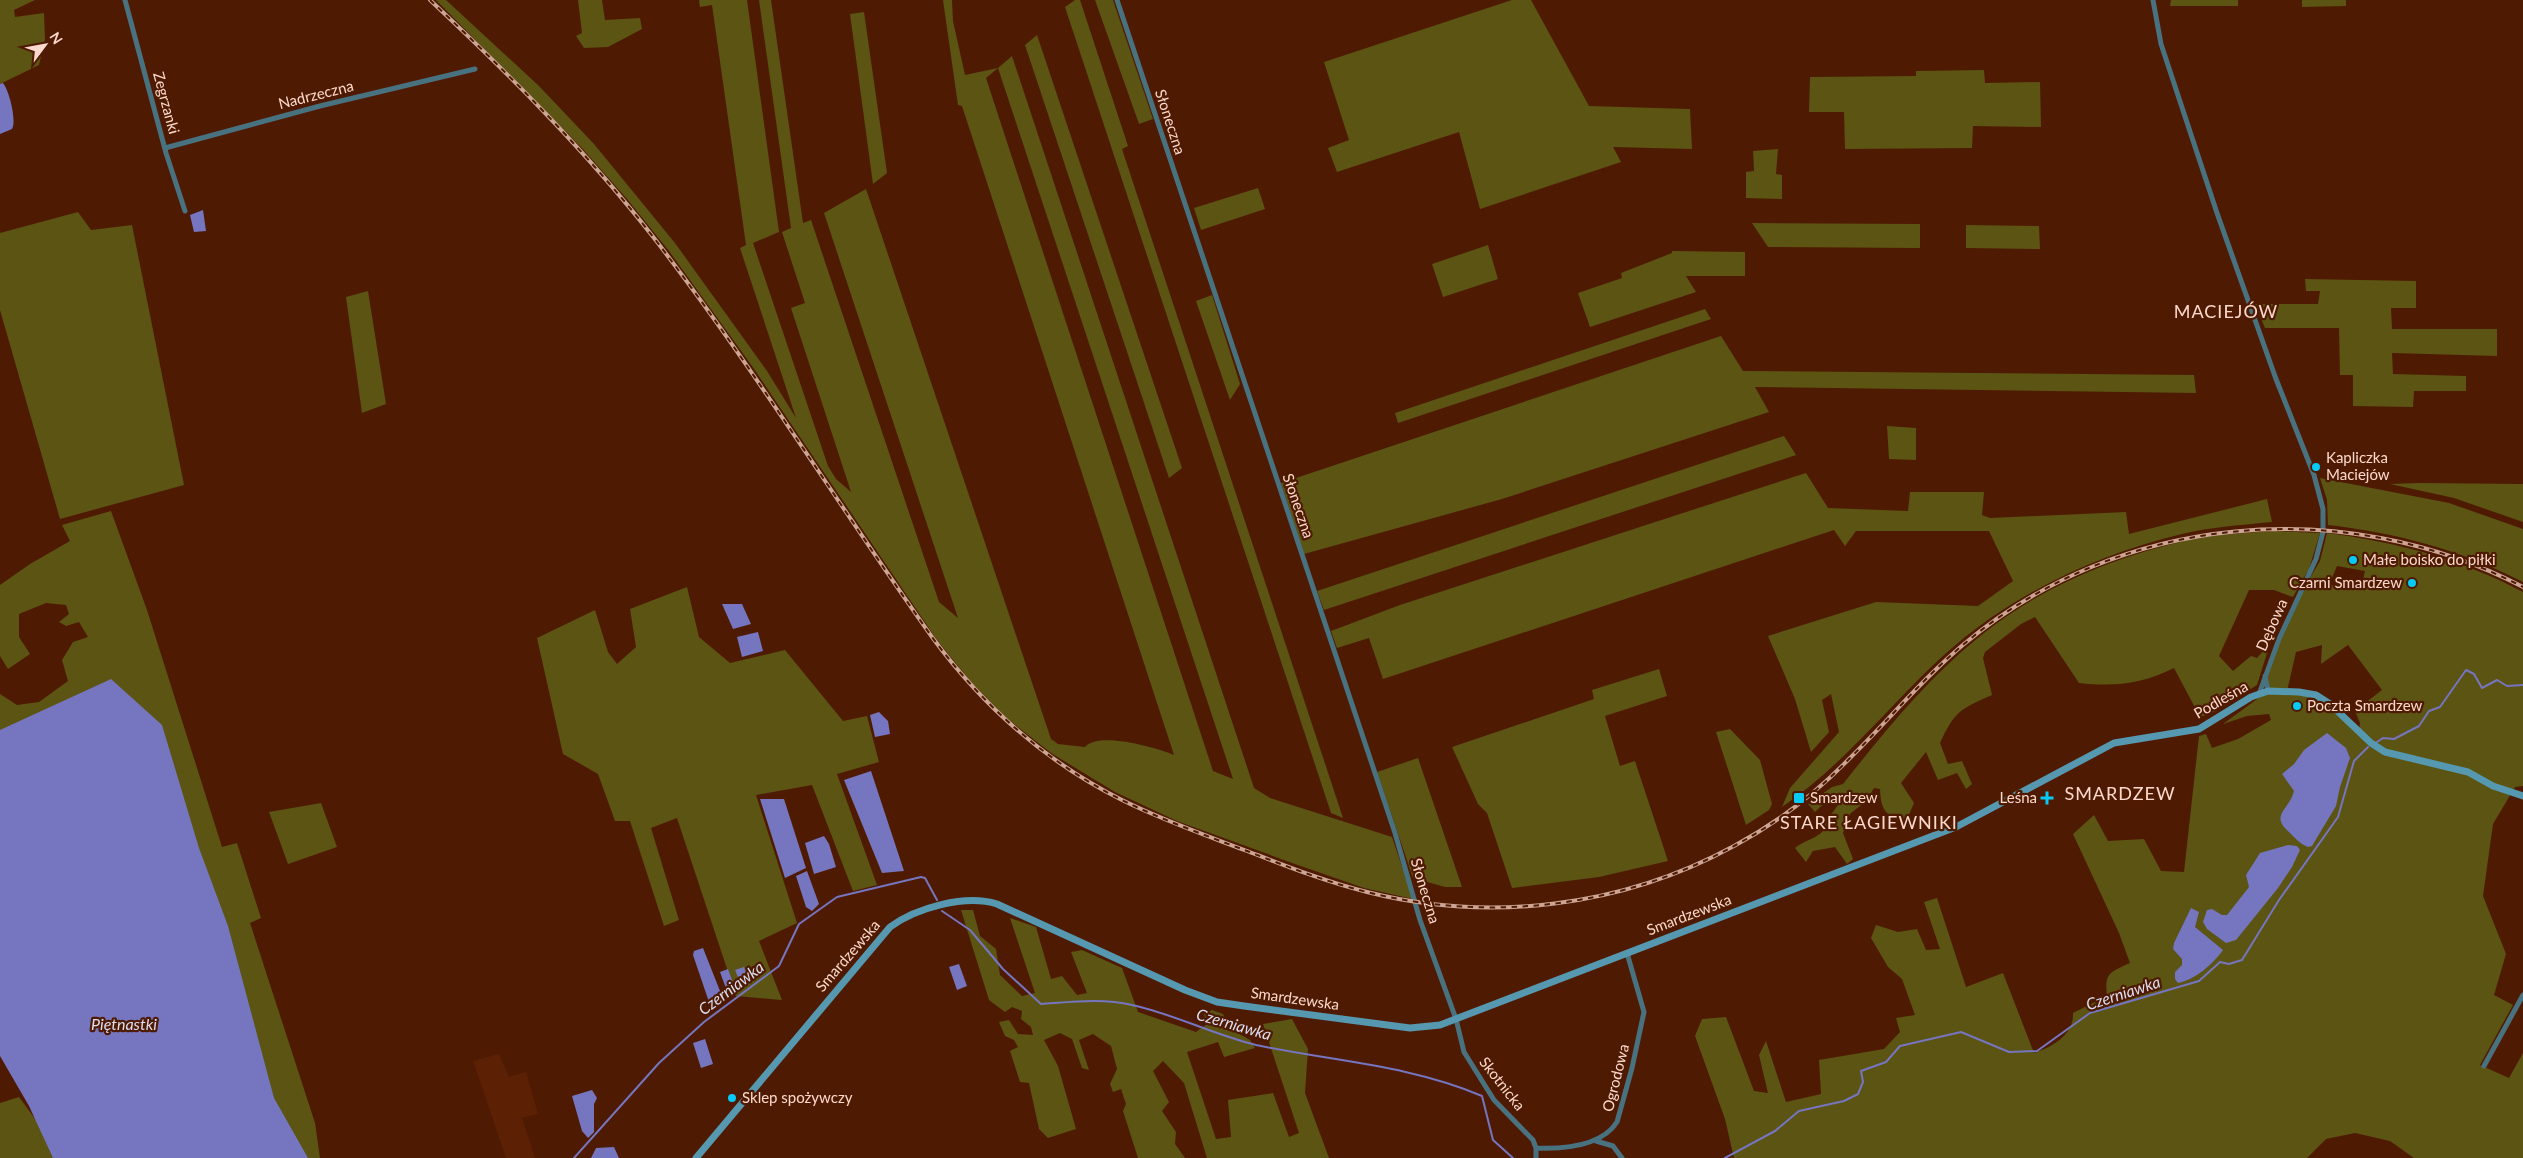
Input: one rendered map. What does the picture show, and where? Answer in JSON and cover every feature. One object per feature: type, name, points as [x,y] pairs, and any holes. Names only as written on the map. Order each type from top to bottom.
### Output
[{"type":"street","name":"Zegrzanki","points":[[125,0],[165,148],[185,211]]},
{"type":"street","name":"Słoneczna","points":[[1116,0],[1395,833],[1420,920],[1456,1019]]},
{"type":"street","name":"Dębowa","points":[[2153,0],[2161,44],[2222,226],[2267,357],[2318,487],[2324,509],[2324,530],[2316,559],[2278,639],[2258,694]]},
{"type":"street","name":"Nadrzeczna","points":[[165,148],[320,106],[475,69]]},
{"type":"street","name":"Dębowa","points":[[2264,675],[2268,691]]},
{"type":"street","name":"Podleśna","points":[[1984,812],[2105,747],[2132,739],[2194,731],[2258,694],[2268,691],[2299,692],[2316,695],[2330,704],[2371,743],[2385,752],[2456,768],[2493,786],[2523,796]]},
{"type":"street","name":"Smardzewska","points":[[696,1158],[890,927],[907,918],[959,901],[980,900],[996,904],[1185,990],[1217,1002],[1410,1028],[1432,1027],[1956,827],[1984,812]]},
{"type":"street","name":"Ogrodowa","points":[[1536,1148],[1555,1149],[1595,1141],[1612,1129],[1617,1122],[1632,1068],[1644,1012],[1627,953]]},
{"type":"street","points":[[2484,1066],[2523,994]]},
{"type":"street","name":"Skotnicka","points":[[1456,1019],[1464,1052],[1472,1067],[1494,1100],[1533,1140],[1536,1148]]},
{"type":"street","points":[[1595,1141],[1613,1146],[1622,1158]]},
{"type":"street","points":[[1536,1148],[1536,1158]]},
{"type":"shaded area","points":[[0,0],[35,0],[14,10],[15,17],[44,13],[45,39],[39,65],[0,84]]},
{"type":"shaded area","points":[[436,0],[446,0],[539,86],[594,144],[675,243],[767,371],[796,418],[740,248],[746,245],[712,5],[700,7],[699,0],[747,0],[779,232],[753,243],[828,466],[836,479],[851,492],[791,308],[805,303],[782,232],[791,228],[759,0],[771,0],[803,223],[811,220],[939,602],[958,618],[824,213],[866,189],[1051,739],[1058,744],[1085,747],[1092,742],[1128,742],[1174,755],[962,106],[958,105],[943,0],[952,0],[953,21],[965,75],[998,68],[1012,56],[1254,788],[1270,798],[1392,837],[1413,899],[1364,888],[1177,821],[1115,792],[1051,753],[1004,716],[971,682],[937,640],[752,366],[669,251],[627,199],[581,147]],"holes":[[[998,68],[1233,779],[1213,771],[986,78]]]},
{"type":"shaded area","points":[[578,0],[602,0],[605,20],[640,18],[642,29],[608,47],[584,48],[576,36],[582,33]]},
{"type":"shaded area","points":[[1075,0],[1080,0],[1128,146],[1122,149],[1343,818],[1331,813],[1065,7]]},
{"type":"shaded area","points":[[1095,0],[1113,0],[1153,119],[1139,124]]},
{"type":"shaded area","points":[[1512,0],[1531,0],[1589,106],[1690,109],[1692,149],[1613,147],[1621,162],[1480,209],[1459,132],[1337,172],[1328,148],[1349,140],[1324,62]]},
{"type":"shaded area","points":[[2171,0],[2238,0],[2238,6],[2170,6]]},
{"type":"shaded area","points":[[2302,0],[2346,0],[2346,6],[2302,7]]},
{"type":"shaded area","points":[[864,12],[887,173],[873,184],[850,14]]},
{"type":"shaded area","points":[[1037,35],[1182,468],[1169,478],[1025,45]]},
{"type":"shaded area","points":[[1984,70],[1985,83],[2040,82],[2041,127],[1973,126],[1972,148],[1845,149],[1844,112],[1809,112],[1810,77],[1916,76],[1916,71]]},
{"type":"shaded area","points":[[1778,149],[1776,174],[1782,175],[1782,199],[1746,198],[1746,172],[1754,171],[1753,151]]},
{"type":"shaded area","points":[[1258,188],[1265,209],[1201,230],[1194,208]]},
{"type":"shaded area","points":[[78,212],[91,230],[132,225],[184,485],[60,519],[0,310],[0,233]]},
{"type":"shaded area","points":[[1752,223],[1920,224],[1920,248],[1768,247]]},
{"type":"shaded area","points":[[1966,225],[2039,226],[2040,249],[1966,248]]},
{"type":"shaded area","points":[[1488,245],[1498,279],[1443,297],[1432,264]]},
{"type":"shaded area","points":[[1672,251],[1745,252],[1745,276],[1686,276],[1696,292],[1590,327],[1578,293],[1622,278],[1621,273],[1672,253]]},
{"type":"shaded area","points":[[2305,279],[2416,281],[2416,308],[2391,308],[2392,329],[2497,329],[2497,356],[2392,353],[2393,374],[2466,376],[2466,391],[2414,391],[2413,407],[2353,406],[2353,375],[2340,375],[2339,328],[2265,328],[2255,304],[2318,304],[2320,291],[2306,291]]},
{"type":"shaded area","points":[[368,291],[386,404],[362,413],[346,297]]},
{"type":"shaded area","points":[[1212,295],[1240,384],[1230,400],[1196,301]]},
{"type":"shaded area","points":[[1705,309],[1711,319],[1398,423],[1395,413]]},
{"type":"shaded area","points":[[1721,336],[1743,371],[2194,375],[2196,393],[1755,387],[1769,412],[1502,499],[1304,554],[1281,483]]},
{"type":"shaded area","points":[[1887,426],[1916,428],[1916,460],[1889,459]]},
{"type":"shaded area","points":[[1784,436],[1796,455],[1324,610],[1317,591]]},
{"type":"shaded area","points":[[1806,473],[1828,508],[1908,511],[1910,492],[1984,492],[1982,515],[1990,518],[2126,512],[2129,534],[2267,499],[2272,522],[2204,530],[2147,544],[2112,555],[2078,569],[2014,603],[1955,645],[1822,776],[1782,807],[1790,788],[1839,732],[1831,694],[1822,700],[1829,732],[1811,752],[1795,699],[1768,636],[1876,602],[1978,606],[2013,581],[1989,531],[1856,531],[1845,546],[1834,530],[1383,679],[1369,638],[1337,648],[1331,631],[1400,605]]},
{"type":"shaded area","points":[[2320,478],[2449,503],[2523,529],[2523,582],[2476,561],[2428,544],[2354,528],[2328,525],[2327,500]]},
{"type":"shaded area","points":[[2390,484],[2523,484],[2523,522],[2454,498]]},
{"type":"shaded area","points":[[111,511],[147,610],[222,847],[237,843],[261,918],[250,923],[315,1123],[320,1158],[294,1158],[0,737],[0,694],[17,705],[39,702],[68,681],[62,660],[73,642],[88,637],[79,622],[66,626],[59,622],[69,614],[66,605],[46,603],[19,614],[19,637],[30,654],[8,669],[0,656],[0,585],[30,564],[70,541],[62,525]]},
{"type":"shaded area","points":[[2274,531],[2320,533],[2309,569],[2293,597],[2274,590],[2249,590],[2219,656],[2233,671],[2251,656],[2257,658],[2265,649],[2268,650],[2257,685],[2216,711],[2200,717],[2174,668],[2151,678],[2128,683],[2104,685],[2079,683],[2035,617],[2021,624],[1985,652],[1983,658],[1992,695],[1960,712],[1950,724],[1940,743],[1948,764],[1962,761],[1972,784],[1966,789],[1957,773],[1938,780],[1926,752],[1901,783],[1914,803],[1905,824],[1889,815],[1883,808],[1880,789],[1874,788],[1867,800],[1850,814],[1843,833],[1853,859],[1847,864],[1835,847],[1813,851],[1806,862],[1795,848],[1824,830],[1827,826],[1821,822],[1833,812],[1843,798],[1833,795],[1815,812],[1808,804],[1832,787],[1843,784],[1890,726],[1942,670],[1979,637],[2025,604],[2076,577],[2129,556],[2206,537]]},
{"type":"shaded area","points":[[2327,533],[2378,541],[2452,561],[2500,580],[2523,592],[2523,786],[2515,787],[2493,824],[2483,896],[2506,954],[2494,995],[2513,1005],[2480,1065],[2509,1078],[2523,1053],[2523,1158],[2414,1158],[2390,1141],[2355,1133],[2326,1139],[2307,1158],[1734,1158],[1725,1119],[1695,1036],[1702,1019],[1726,1017],[1754,1091],[1768,1093],[1759,1055],[1766,1041],[1786,1102],[1821,1094],[1819,1060],[1884,1049],[1900,1032],[1896,1018],[1915,1015],[1902,979],[1888,967],[1871,938],[1876,925],[1898,932],[1917,929],[1926,950],[1940,949],[1924,902],[1937,898],[1966,987],[2003,973],[2034,1053],[2055,1044],[2066,1034],[2070,1028],[2073,1013],[2107,996],[2106,988],[2110,974],[2130,963],[2119,933],[2073,834],[2094,815],[2108,841],[2144,839],[2161,871],[2184,872],[2199,736],[2206,734],[2212,748],[2238,739],[2271,720],[2269,714],[2247,716],[2223,724],[2268,691],[2264,675],[2295,603],[2320,561]],"holes":[[[2337,566],[2365,571],[2361,589],[2329,585]],[[2322,645],[2321,664],[2348,645],[2382,690],[2355,711],[2360,723],[2359,731],[2316,695],[2287,691],[2296,652]]]},
{"type":"shaded area","points":[[687,587],[699,637],[730,663],[785,650],[843,721],[867,716],[879,762],[837,774],[877,885],[853,891],[812,785],[756,795],[797,923],[759,941],[782,1000],[736,996],[677,818],[651,828],[679,920],[664,926],[630,821],[615,821],[598,774],[563,754],[537,638],[595,610],[608,652],[617,664],[636,647],[630,609]]},
{"type":"shaded area","points":[[1659,669],[1667,696],[1605,716],[1620,766],[1635,761],[1668,861],[1599,877],[1512,888],[1487,813],[1478,804],[1452,747],[1594,699],[1592,690]]},
{"type":"shaded area","points":[[1730,729],[1760,760],[1772,804],[1769,810],[1746,825],[1716,732]]},
{"type":"shaded area","points":[[1418,758],[1462,887],[1445,887],[1413,878],[1377,772]]},
{"type":"shaded area","points":[[321,803],[337,847],[288,864],[269,812]]},
{"type":"shaded area","points":[[961,910],[973,910],[980,936],[996,949],[1000,975],[1022,996],[1035,993],[1010,918],[1036,927],[1051,979],[1062,976],[1077,995],[1087,993],[1071,952],[1082,950],[1122,968],[1138,1012],[1196,1032],[1207,1024],[1204,1014],[1212,1010],[1223,1014],[1229,1028],[1250,1040],[1255,1048],[1224,1057],[1218,1042],[1187,1052],[1216,1139],[1231,1137],[1228,1100],[1273,1093],[1289,1137],[1299,1133],[1263,1024],[1292,1019],[1308,1049],[1305,1093],[1329,1158],[1207,1158],[1184,1083],[1163,1061],[1153,1071],[1169,1102],[1162,1111],[1176,1132],[1175,1144],[1185,1158],[1138,1158],[1123,1111],[1126,1104],[1121,1089],[1113,1092],[1110,1084],[1117,1069],[1111,1046],[1093,1034],[1079,1040],[1089,1070],[1082,1068],[1072,1039],[1060,1033],[1044,1040],[1058,1066],[1076,1129],[1048,1138],[1039,1129],[1029,1083],[1020,1082],[1010,1051],[1018,1047],[1014,1040],[1005,1036],[999,1022],[1009,1020],[1018,1034],[1033,1035],[1031,1027],[1021,1019],[1022,1011],[1012,1007],[1005,1012],[989,1000]]},
{"type":"shaded area","points":[[499,1054],[509,1077],[526,1072],[538,1114],[522,1118],[535,1158],[506,1158],[473,1061]]},
{"type":"shaded area","points":[[19,1097],[64,1158],[0,1158],[0,1103]]},
{"type":"water","points":[[3,83],[8,92],[14,119],[12,129],[0,134],[0,84]]},
{"type":"water","points":[[203,210],[206,231],[194,232],[190,215]]},
{"type":"water","points":[[722,604],[742,604],[751,624],[733,629]]},
{"type":"water","points":[[758,632],[763,651],[742,657],[737,637]]},
{"type":"water","name":"Piętnastki","points":[[111,679],[162,725],[199,848],[228,926],[274,1098],[308,1158],[53,1158],[29,1106],[0,1056],[0,730]]},
{"type":"water","points":[[879,712],[888,721],[890,734],[875,737],[870,715]]},
{"type":"water","points":[[2327,733],[2346,748],[2350,758],[2336,806],[2312,846],[2308,847],[2296,839],[2283,826],[2281,821],[2282,812],[2294,791],[2282,774],[2294,764],[2304,750]]},
{"type":"water","points":[[871,771],[904,871],[882,873],[844,780]]},
{"type":"water","points":[[760,799],[784,799],[806,868],[785,878]]},
{"type":"water","points":[[824,836],[829,844],[836,867],[814,874],[805,843]]},
{"type":"water","points":[[2288,845],[2297,846],[2300,850],[2292,867],[2278,888],[2236,940],[2226,943],[2207,929],[2203,922],[2207,910],[2212,909],[2222,915],[2227,915],[2249,887],[2246,875],[2260,853]]},
{"type":"water","points":[[807,871],[819,904],[812,911],[806,907],[796,876]]},
{"type":"water","points":[[2191,908],[2199,912],[2195,927],[2223,950],[2203,971],[2191,979],[2178,983],[2175,979],[2175,972],[2182,965],[2182,959],[2173,949],[2174,943]]},
{"type":"water","points":[[703,948],[722,996],[721,1001],[710,1005],[693,955],[694,951]]},
{"type":"water","points":[[959,964],[967,986],[957,990],[949,967]]},
{"type":"water","points":[[744,967],[750,984],[742,987],[735,970]]},
{"type":"water","points":[[728,969],[736,991],[728,994],[720,972]]},
{"type":"water","points":[[705,1039],[713,1064],[701,1068],[693,1043]]},
{"type":"water","points":[[592,1090],[597,1098],[594,1104],[594,1132],[588,1138],[582,1131],[572,1096]]},
{"type":"water","points":[[614,1147],[619,1158],[591,1158],[596,1148]]},
{"type":"waterway","name":"Czerniawka","points":[[2377,742],[2383,738],[2394,739],[2419,726],[2429,711],[2440,707],[2466,670],[2474,674],[2482,688],[2497,680],[2507,686],[2523,685]]},
{"type":"waterway","name":"Czerniawka","points":[[1725,1158],[1775,1131],[1799,1111],[1844,1101],[1858,1094],[1863,1082],[1861,1071],[1886,1062],[1900,1046],[1961,1032],[2009,1052],[2037,1051],[2090,1013],[2199,981],[2220,962],[2229,964],[2242,960],[2279,900],[2338,817],[2354,761],[2368,747]]},
{"type":"waterway","name":"Czerniawka","points":[[574,1158],[659,1063],[704,1022],[779,966],[799,924],[837,897],[921,877],[925,878],[937,900]]},
{"type":"waterway","name":"Czerniawka","points":[[942,911],[970,930],[1003,969],[1041,1004],[1098,1001],[1132,1005],[1240,1041],[1284,1051],[1399,1070],[1455,1086],[1482,1096],[1493,1140],[1513,1158]]},
{"type":"railway","points":[[430,0],[489,56],[575,144],[654,238],[691,286],[761,386],[932,637],[951,662],[994,708],[1017,730],[1067,768],[1122,800],[1200,833],[1306,873],[1352,888],[1413,901],[1460,906],[1508,907],[1555,904],[1601,896],[1647,883],[1691,867],[1750,837],[1780,818],[1809,796],[1836,772],[1949,657],[2025,600],[2092,567],[2162,544],[2235,532],[2309,530],[2382,538],[2454,557],[2523,587]]},
{"type":"place","name":"Kapliczka Maciejów","points":[[2316,467]]},
{"type":"place","name":"Małe boisko do piłki","points":[[2353,560]]},
{"type":"place","name":"Czarni Smardzew","points":[[2412,583]]},
{"type":"place","name":"Poczta Smardzew","points":[[2297,706]]},
{"type":"place","name":"Smardzew","points":[[1799,798]]},
{"type":"place","name":"Leśna","points":[[2047,798]]},
{"type":"place","name":"Sklep spożywczy","points":[[732,1098]]},
{"type":"district","name":"MACIEJÓW","points":[[2226,312]]},
{"type":"district","name":"SMARDZEW","points":[[2120,794]]},
{"type":"district","name":"STARE ŁAGIEWNIKI","points":[[1869,823]]}]
